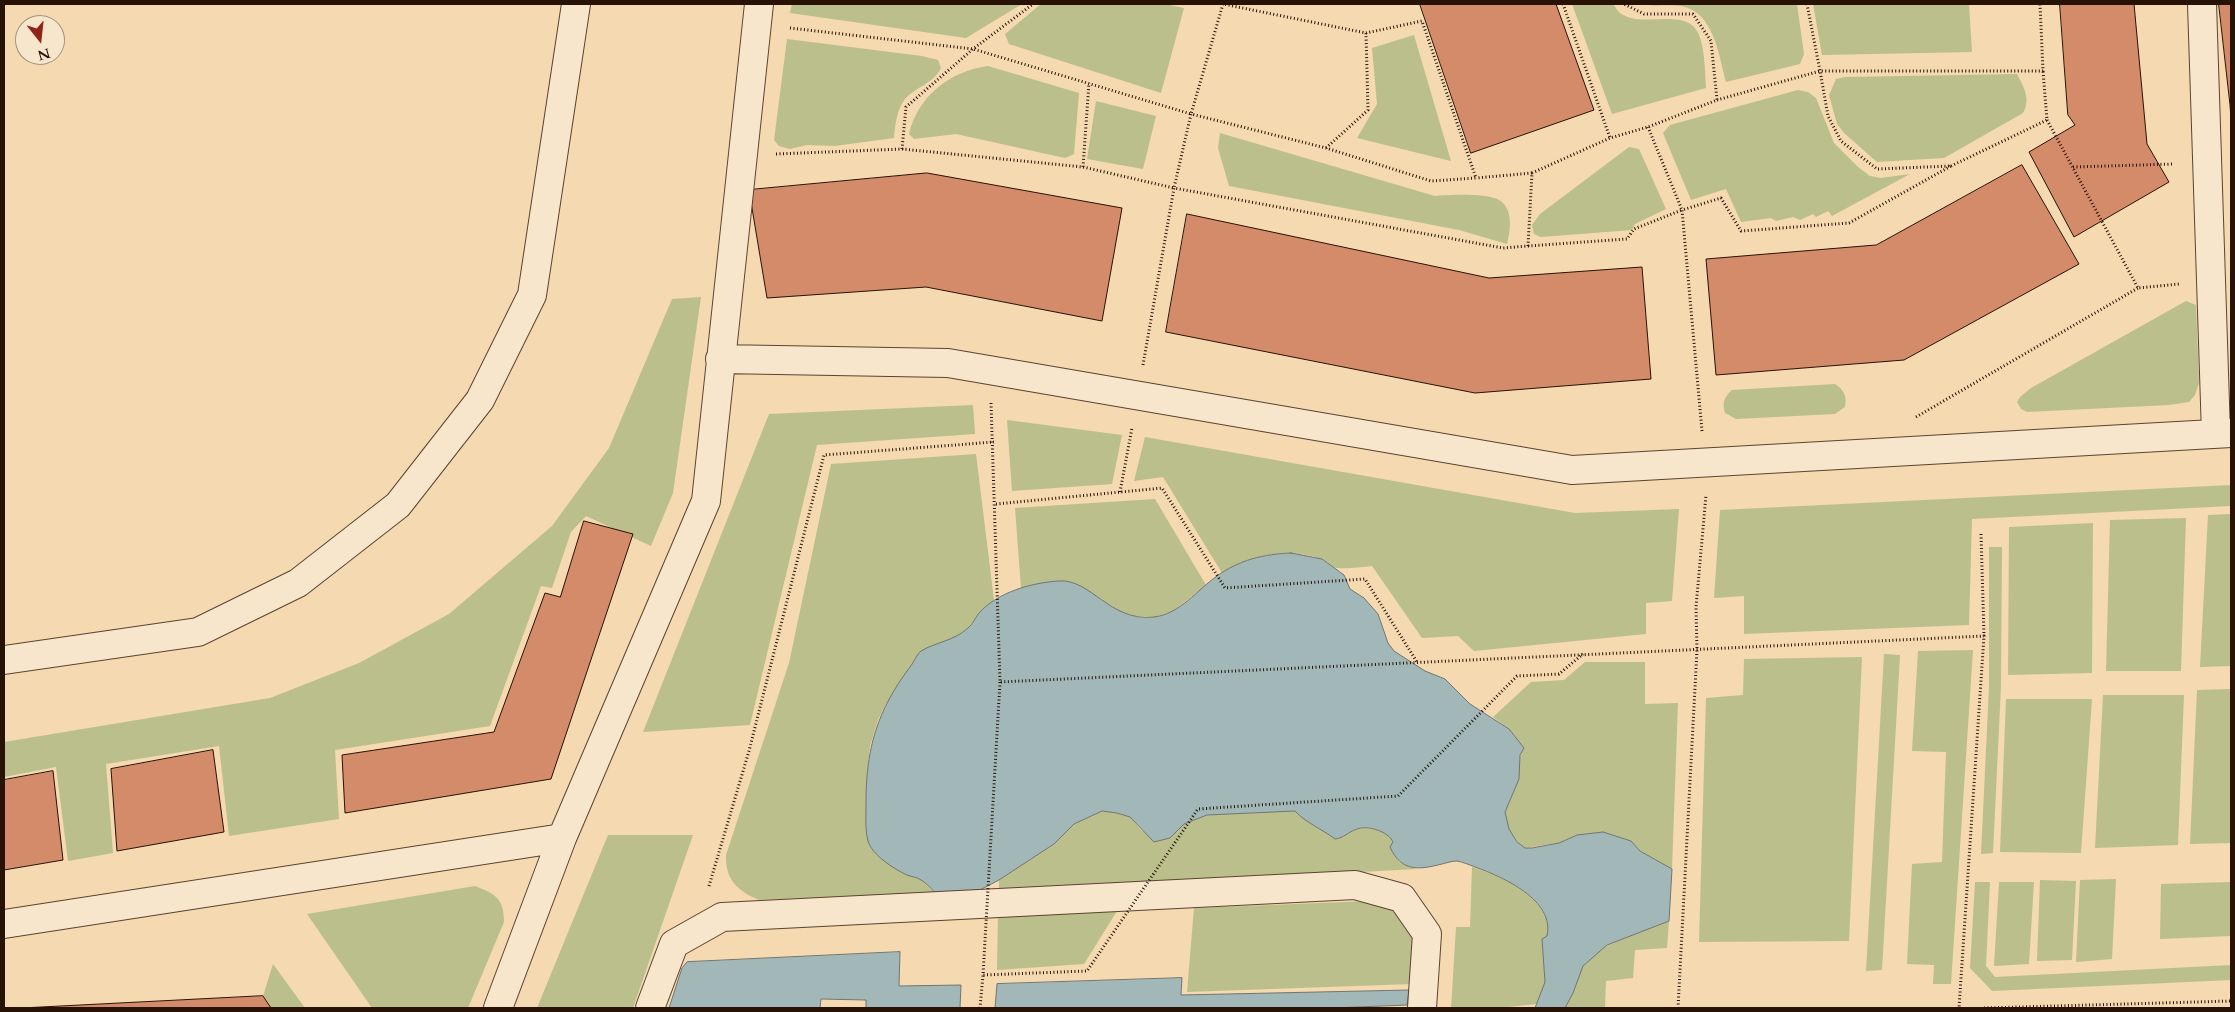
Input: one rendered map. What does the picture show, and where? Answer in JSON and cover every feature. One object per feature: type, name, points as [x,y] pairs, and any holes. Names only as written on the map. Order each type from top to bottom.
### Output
[{"type":"street","points":[[4,660],[198,632],[298,583],[398,505],[480,400],[532,295],[576,4]]},
{"type":"street","points":[[720,358],[948,363],[1572,470],[2224,433],[2211,280],[2202,4]]},
{"type":"street","points":[[498,1008],[562,838],[706,501],[758,14]]},
{"type":"street","points":[[4,924],[562,838]]},
{"type":"street","points":[[650,1008],[674,944],[722,917],[1355,885],[1402,898],[1426,934],[1422,1008]]},
{"type":"path","points":[[902,149],[906,108],[973,49],[1033,4]]},
{"type":"path","points":[[1138,396],[1174,188],[1191,114],[1223,4],[1366,33],[1422,22],[1476,178]]},
{"type":"path","points":[[1564,4],[1610,138]]},
{"type":"path","points":[[1624,4],[1644,14],[1693,14],[1711,41],[1717,100]]},
{"type":"path","points":[[1807,4],[1828,116],[1841,141],[1877,169],[1951,166]]},
{"type":"path","points":[[2040,4],[2047,120],[2138,288]]},
{"type":"path","points":[[758,14],[973,49],[1191,114],[1326,148],[1431,181],[1532,173],[1610,138],[1648,127],[1717,100],[1820,71],[2043,71]]},
{"type":"path","points":[[1326,148],[1368,110],[1366,33]]},
{"type":"path","points":[[1083,167],[1089,83]]},
{"type":"path","points":[[742,156],[902,149],[1083,167],[1174,188],[1503,248],[1627,239],[1634,229],[1682,210],[1721,198],[1740,231],[1849,224],[1951,166],[2047,120]]},
{"type":"path","points":[[1648,127],[1682,210],[1706,501],[1696,607],[1697,650],[1678,1008]]},
{"type":"path","points":[[2073,167],[2207,163]]},
{"type":"path","points":[[1528,246],[1532,173]]},
{"type":"path","points":[[1907,451],[1906,423],[2138,288],[2211,280]]},
{"type":"path","points":[[1120,492],[1130,436]]},
{"type":"path","points":[[709,888],[748,751],[824,455],[994,442],[1000,682],[980,1008]]},
{"type":"path","points":[[996,504],[1162,488],[1225,588],[1365,579],[1417,662]]},
{"type":"path","points":[[1959,1008],[1984,636],[1981,534]]},
{"type":"path","points":[[1000,682],[1984,636]]},
{"type":"path","points":[[983,975],[1087,972],[1198,809],[1398,796],[1517,676],[1559,674],[1583,654]]},
{"type":"path","points":[[1984,1008],[2231,1001]]},
{"type":"green space","points":[[792,4],[1022,4],[966,38],[790,13]]},
{"type":"green space","points":[[1041,4],[1165,4],[1184,8],[1161,93],[1009,44],[1005,34]]},
{"type":"green space","points":[[1572,4],[1613,4],[1619,12],[1630,18],[1666,19],[1688,23],[1696,29],[1701,41],[1706,88],[1612,114]]},
{"type":"green space","points":[[1639,4],[1797,4],[1804,54],[1800,64],[1726,82],[1713,36],[1701,16],[1681,6]]},
{"type":"green space","points":[[1813,4],[1969,4],[1972,52],[1822,55]]},
{"type":"green space","points":[[1414,35],[1451,161],[1357,138],[1377,104],[1372,48]]},
{"type":"green space","points":[[787,39],[922,56],[938,60],[941,68],[934,77],[909,95],[902,103],[897,117],[894,138],[835,146],[807,145],[790,149],[779,146],[774,140]]},
{"type":"green space","points":[[988,66],[1079,93],[1074,154],[1065,158],[956,134],[914,139],[909,134],[913,120],[920,108],[938,88],[961,73]]},
{"type":"green space","points":[[2017,74],[2026,98],[2023,113],[1944,158],[1877,162],[1844,133],[1837,124],[1829,95],[1836,79],[1845,77]]},
{"type":"green space","points":[[1798,90],[1808,92],[1816,98],[1834,143],[1870,176],[1881,178],[1910,174],[1832,216],[1828,211],[1816,217],[1813,214],[1800,220],[1793,217],[1776,221],[1771,218],[1741,222],[1726,189],[1691,200],[1663,133],[1670,125]]},
{"type":"green space","points":[[1096,101],[1156,116],[1143,169],[1087,159]]},
{"type":"green space","points":[[1220,133],[1435,196],[1470,195],[1490,197],[1498,200],[1503,203],[1508,212],[1510,228],[1507,244],[1459,230],[1229,186],[1218,148]]},
{"type":"green space","points":[[1629,147],[1639,149],[1666,209],[1635,224],[1632,230],[1541,237],[1534,234],[1532,225],[1540,214]]},
{"type":"green space","points":[[701,297],[673,493],[651,546],[586,516],[571,532],[552,588],[541,586],[490,726],[335,750],[339,819],[229,836],[219,746],[106,764],[113,853],[68,861],[56,767],[4,777],[4,742],[270,698],[359,663],[449,614],[552,526],[609,448],[672,299]]},
{"type":"green space","points":[[2186,301],[2196,305],[2199,383],[2195,395],[2189,402],[2169,405],[2027,412],[2021,409],[2017,402],[2031,388]]},
{"type":"green space","points":[[1835,384],[1843,391],[1846,400],[1845,407],[1835,414],[1736,419],[1725,413],[1724,409],[1724,400],[1732,390]]},
{"type":"green space","points":[[973,405],[975,434],[817,445],[750,725],[643,732],[769,414]]},
{"type":"green space","points":[[1007,420],[1122,435],[1112,484],[1012,491]]},
{"type":"green space","points":[[1145,437],[1575,513],[1679,509],[1672,601],[1646,603],[1646,634],[1474,651],[1458,636],[1422,638],[1372,566],[1336,568],[1322,559],[1309,555],[1283,553],[1258,557],[1222,573],[1163,477],[1134,481]]},
{"type":"green space","points":[[976,454],[994,600],[979,613],[969,627],[955,638],[920,652],[886,704],[878,720],[870,746],[867,775],[866,825],[877,854],[893,867],[920,879],[935,893],[759,900],[752,897],[734,884],[730,878],[726,864],[726,855],[789,663],[831,464]]},
{"type":"green space","points":[[2231,485],[2231,506],[1972,519],[1969,625],[1744,634],[1744,596],[1714,598],[1720,510]]},
{"type":"green space","points":[[1155,499],[1206,585],[1172,612],[1154,617],[1135,616],[1120,612],[1074,583],[1060,581],[1021,588],[1015,508]]},
{"type":"green space","points":[[2231,514],[2231,666],[2200,667],[2208,515]]},
{"type":"green space","points":[[2186,518],[2181,671],[2106,671],[2110,520]]},
{"type":"green space","points":[[2093,523],[2092,673],[2008,675],[2009,527]]},
{"type":"green space","points":[[1989,547],[2002,547],[2001,686],[1993,853],[1981,854],[1989,687]]},
{"type":"green space","points":[[1973,650],[1951,984],[1933,984],[1934,965],[1907,964],[1912,864],[1942,862],[1946,752],[1912,751],[1918,651]]},
{"type":"green space","points":[[1884,654],[1900,655],[1882,970],[1866,971]]},
{"type":"green space","points":[[1862,657],[1849,941],[1699,942],[1706,698],[1743,695],[1744,659]]},
{"type":"green space","points":[[1585,662],[1645,662],[1645,704],[1678,703],[1672,869],[1640,851],[1631,841],[1603,832],[1577,835],[1559,843],[1525,848],[1517,841],[1508,828],[1505,810],[1513,794],[1518,765],[1524,748],[1509,729],[1493,717],[1531,682],[1564,680]]},
{"type":"green space","points":[[2231,689],[2231,843],[2190,844],[2197,690]]},
{"type":"green space","points":[[2103,695],[2184,695],[2178,845],[2095,848]]},
{"type":"green space","points":[[2006,699],[2092,699],[2081,853],[2000,852]]},
{"type":"green space","points":[[1295,810],[1299,815],[1335,839],[1361,828],[1386,834],[1390,836],[1398,860],[1417,869],[999,891],[999,880],[1054,844],[1074,824],[1102,811],[1130,817],[1142,831],[1170,838],[1184,824],[1207,815]]},
{"type":"green space","points":[[608,835],[693,835],[633,1008],[537,1008]]},
{"type":"green space","points":[[1472,867],[1495,875],[1518,887],[1537,904],[1544,914],[1548,925],[1545,955],[1546,979],[1537,1004],[1498,1008],[1451,1008],[1456,927],[1470,927]]},
{"type":"green space","points":[[2116,879],[2112,959],[2076,962],[2080,880]]},
{"type":"green space","points":[[2040,880],[2076,881],[2072,960],[2037,961]]},
{"type":"green space","points":[[1975,882],[1990,882],[1986,966],[1995,977],[2231,965],[2231,980],[1992,991],[1970,968]]},
{"type":"green space","points":[[1999,882],[2034,882],[2029,964],[1994,966]]},
{"type":"green space","points":[[2231,882],[2231,936],[2160,939],[2161,884]]},
{"type":"green space","points":[[475,886],[497,898],[504,914],[504,922],[468,1008],[372,1008],[307,914]]},
{"type":"green space","points":[[1370,901],[1396,912],[1413,935],[1412,984],[1187,992],[1194,908]]},
{"type":"green space","points":[[1117,911],[1084,964],[997,970],[998,916]]},
{"type":"green space","points":[[1669,921],[1667,948],[1635,950],[1633,978],[1606,981],[1605,1007],[1565,1007],[1582,968],[1592,956],[1612,943],[1634,933]]},
{"type":"green space","points":[[273,964],[305,1008],[271,1008],[263,996]]},
{"type":"shaded area","points":[[1291,553],[1322,559],[1344,575],[1350,589],[1364,598],[1378,614],[1388,643],[1394,651],[1425,671],[1445,679],[1470,704],[1509,729],[1524,748],[1520,755],[1519,779],[1505,812],[1509,829],[1517,842],[1525,848],[1532,848],[1559,843],[1577,835],[1603,832],[1631,841],[1640,851],[1672,869],[1669,921],[1607,945],[1583,966],[1565,1008],[1535,1008],[1545,982],[1542,939],[1547,936],[1547,923],[1543,911],[1535,901],[1525,892],[1499,877],[1462,862],[1453,861],[1418,868],[1405,865],[1394,855],[1390,847],[1393,842],[1390,838],[1382,832],[1371,828],[1357,829],[1335,839],[1295,811],[1207,815],[1184,824],[1170,838],[1154,842],[1130,817],[1102,811],[1074,824],[1054,844],[999,880],[976,892],[935,893],[919,879],[907,875],[890,865],[870,846],[867,837],[866,817],[868,765],[871,747],[889,699],[921,651],[963,632],[979,613],[996,599],[1026,586],[1058,581],[1070,582],[1081,586],[1125,613],[1138,617],[1154,617],[1172,611],[1188,601],[1225,570],[1262,556]]},
{"type":"shaded area","points":[[900,952],[899,986],[961,985],[960,1008],[866,1008],[866,1000],[821,999],[820,1008],[669,1008],[682,968],[687,962]]},
{"type":"shaded area","points":[[1182,978],[1181,995],[1409,990],[1407,1005],[1333,1008],[995,1008],[997,984]]},
{"type":"building","points":[[1420,4],[1556,4],[1594,110],[1471,153]]},
{"type":"building","points":[[2060,4],[2134,4],[2147,144],[2169,182],[2074,237],[2029,152],[2075,125],[2068,115]]},
{"type":"building","points":[[2219,4],[2231,4],[2231,119],[2230,105]]},
{"type":"building","points":[[2022,165],[2079,264],[1904,360],[1716,375],[1706,259],[1876,245]]},
{"type":"building","points":[[927,173],[1122,208],[1102,321],[926,287],[767,298],[749,190]]},
{"type":"building","points":[[1187,214],[1489,278],[1642,267],[1651,379],[1475,393],[1166,332]]},
{"type":"building","points":[[584,521],[633,534],[551,779],[345,813],[342,755],[494,732],[545,593],[560,597]]},
{"type":"building","points":[[213,750],[224,832],[117,851],[111,769]]},
{"type":"building","points":[[53,771],[63,860],[4,870],[4,780]]},
{"type":"building","points":[[263,996],[271,1008],[22,1008]]}]
